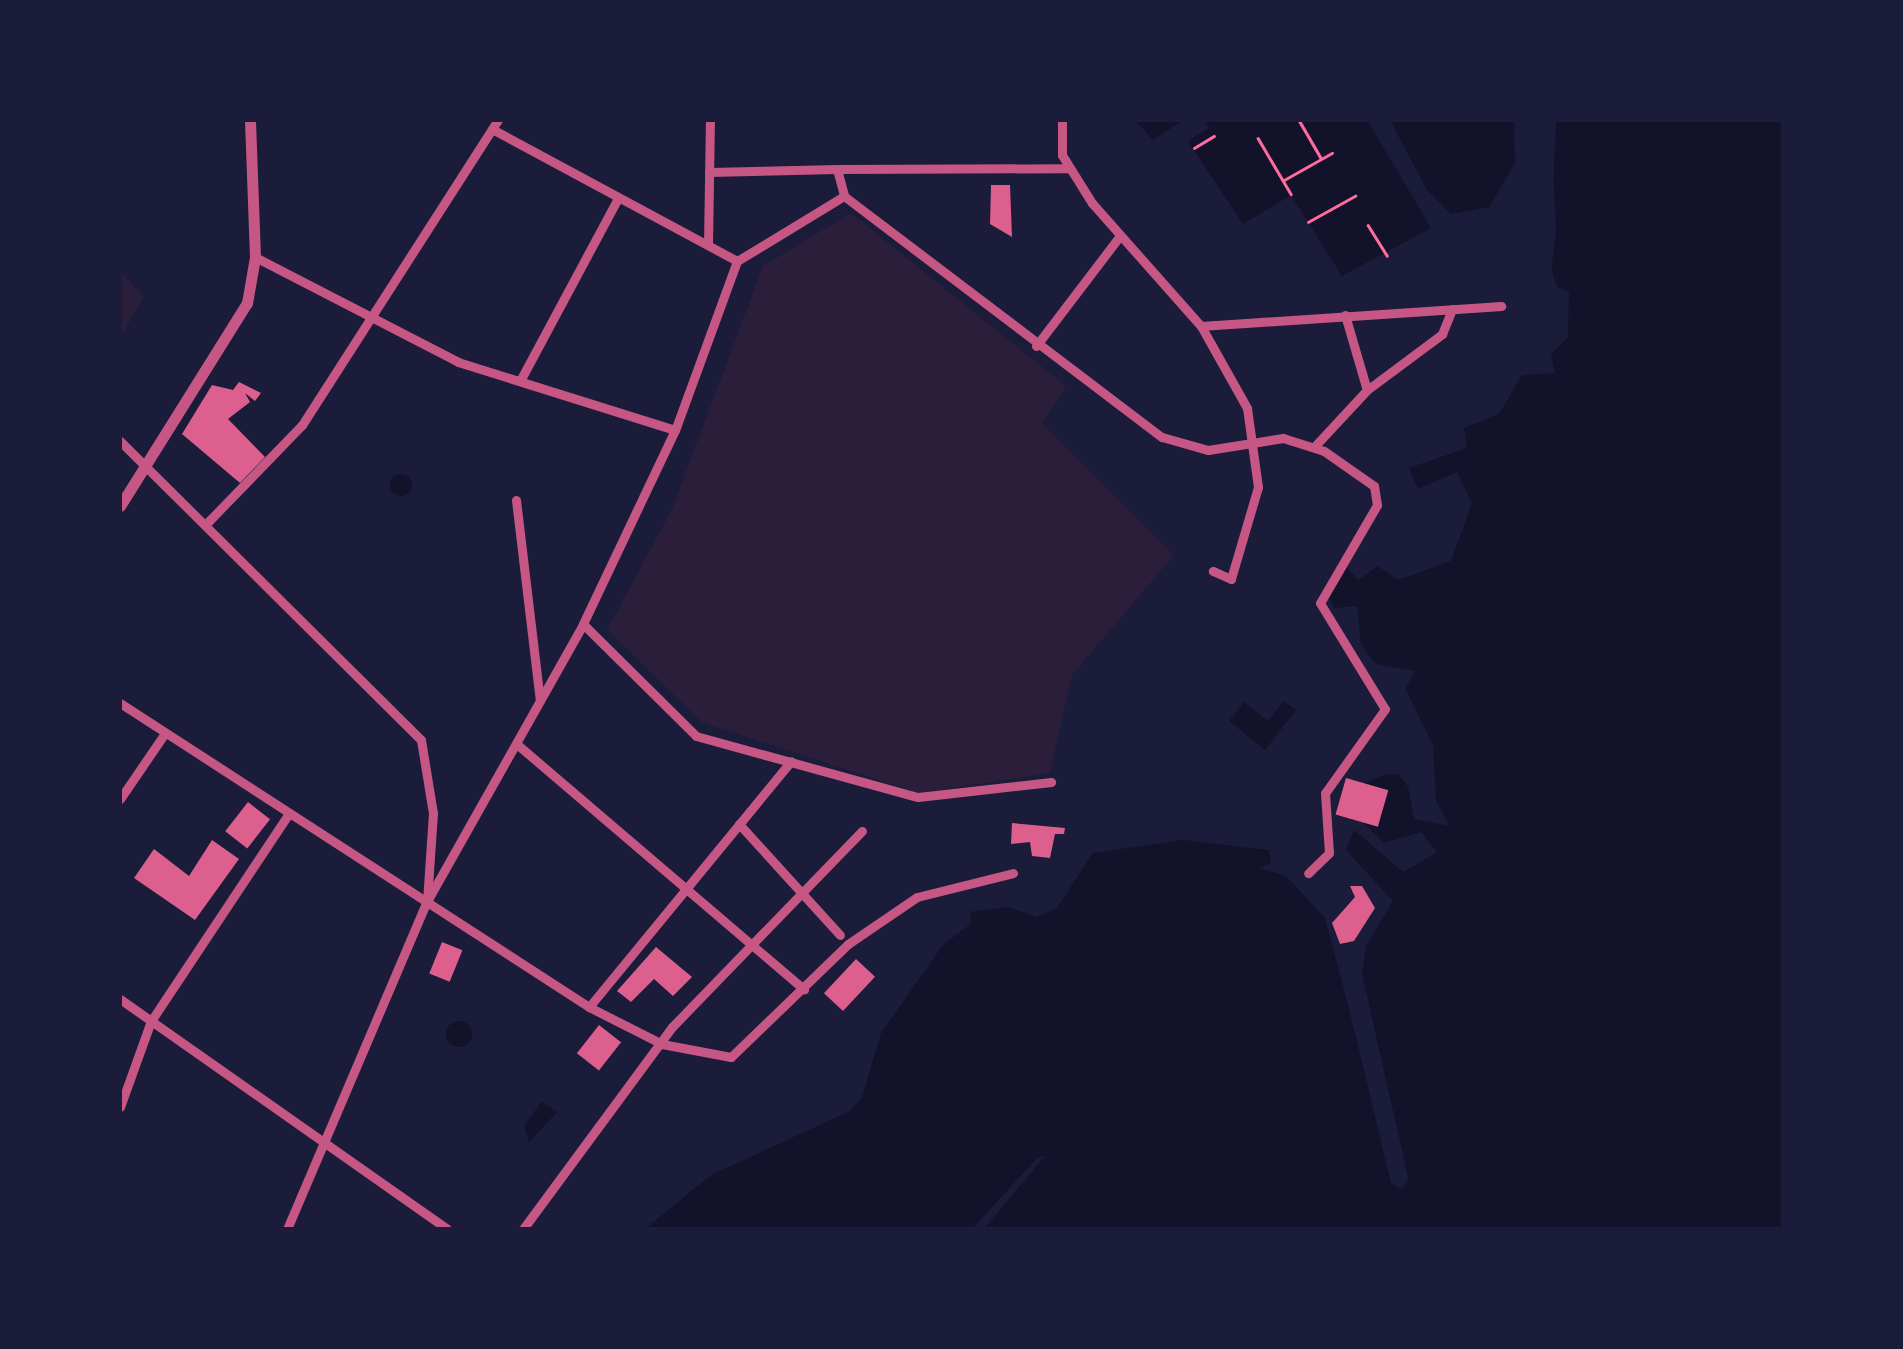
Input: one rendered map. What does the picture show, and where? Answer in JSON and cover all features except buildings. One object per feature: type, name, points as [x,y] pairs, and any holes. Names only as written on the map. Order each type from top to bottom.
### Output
[{"type":"street","points":[[120,506],[247,304],[255,257],[250,120]]},
{"type":"street","points":[[708,245],[710,120]]},
{"type":"street","points":[[1062,120],[1068,168],[1119,237],[1201,326],[1232,373],[1255,440],[1250,528],[1231,579],[1212,571]]},
{"type":"street","points":[[206,524],[302,425],[376,319],[495,125],[617,200],[737,261]]},
{"type":"street","points":[[710,172],[1068,168]]},
{"type":"street","points":[[838,169],[844,196],[1036,346],[1162,437],[1208,450],[1255,440],[1314,447],[1374,486],[1377,505],[1320,603],[1385,709],[1324,798],[1329,853],[1308,873]]},
{"type":"street","points":[[287,1229],[426,903],[519,746],[583,624],[675,430],[737,261],[844,196]]},
{"type":"street","points":[[522,379],[617,200]]},
{"type":"street","points":[[1036,346],[1119,237]]},
{"type":"street","points":[[255,257],[458,362],[675,430]]},
{"type":"street","points":[[1201,326],[1501,306]]},
{"type":"street","points":[[1314,447],[1368,390],[1442,334],[1452,309]]},
{"type":"street","points":[[1345,315],[1368,390]]},
{"type":"street","points":[[120,441],[421,740],[432,813],[426,903]]},
{"type":"street","points":[[516,500],[540,702]]},
{"type":"street","points":[[583,624],[696,736],[918,797],[1051,782]]},
{"type":"street","points":[[120,703],[589,1007],[662,1044],[730,1058],[804,989],[918,897],[1014,873]]},
{"type":"street","points":[[120,799],[165,733]]},
{"type":"street","points":[[519,746],[804,989]]},
{"type":"street","points":[[589,1007],[790,761]]},
{"type":"street","points":[[120,1107],[151,1021],[288,815]]},
{"type":"street","points":[[738,824],[840,935]]},
{"type":"street","points":[[523,1229],[662,1044],[752,944],[862,832]]},
{"type":"street","points":[[120,999],[447,1229]]},
{"type":"path","points":[[1299,120],[1322,159]]},
{"type":"path","points":[[1194,148],[1214,136]]},
{"type":"path","points":[[1258,138],[1291,194]]},
{"type":"path","points":[[1283,180],[1332,153]]},
{"type":"path","points":[[1308,222],[1355,196]]},
{"type":"path","points":[[1368,225],[1386,256]]},
{"type":"shaded area","points":[[1135,120],[1183,120],[1153,140]]},
{"type":"shaded area","points":[[1204,120],[1367,120],[1431,228],[1342,276],[1291,195],[1243,224],[1188,141],[1209,128]]},
{"type":"shaded area","points":[[1390,120],[1514,120],[1515,163],[1489,207],[1451,214],[1427,190]]},
{"type":"shaded area","points":[[1556,120],[1783,120],[1783,1229],[645,1229],[711,1175],[848,1112],[862,1098],[881,1033],[943,945],[972,923],[970,912],[1009,907],[1036,917],[1057,908],[1093,853],[1183,840],[1269,850],[1271,863],[1259,868],[1286,876],[1325,918],[1396,1188],[1408,1182],[1362,974],[1366,946],[1393,901],[1346,850],[1354,830],[1403,872],[1437,852],[1421,832],[1384,843],[1364,823],[1378,826],[1388,791],[1364,783],[1384,775],[1398,774],[1408,787],[1414,819],[1450,826],[1436,801],[1433,745],[1405,688],[1416,671],[1376,664],[1361,644],[1357,606],[1334,608],[1327,593],[1345,566],[1359,580],[1377,566],[1398,580],[1451,561],[1472,503],[1457,472],[1418,489],[1409,468],[1467,448],[1464,428],[1499,414],[1522,375],[1555,373],[1551,354],[1568,337],[1569,292],[1557,287],[1550,265]]},
{"type":"shaded area","points":[[851,213],[1066,386],[1042,423],[1174,555],[1072,675],[1050,773],[919,793],[703,723],[607,630],[672,509],[763,266]]},
{"type":"shaded area","points":[[120,271],[144,297],[120,338]]},
{"type":"shaded area","points":[[401,474],[409,477],[409,493],[401,496],[393,493],[390,485],[393,477]]},
{"type":"shaded area","points":[[1284,701],[1296,710],[1265,750],[1229,721],[1244,702],[1268,721]]},
{"type":"shaded area","points":[[459,1021],[468,1025],[472,1034],[468,1043],[459,1047],[450,1043],[446,1034],[450,1025]]},
{"type":"shaded area","points":[[542,1101],[557,1112],[529,1142],[524,1126]]},
{"type":"pier","points":[[1551,120],[1556,231],[1551,274],[1545,265]]},
{"type":"pier","points":[[1333,942],[1401,1184],[1357,975],[1366,946],[1362,974],[1408,1177],[1402,1190],[1391,1183]]},
{"type":"pier","points":[[1045,1156],[984,1229],[972,1229],[1038,1157]]}]
